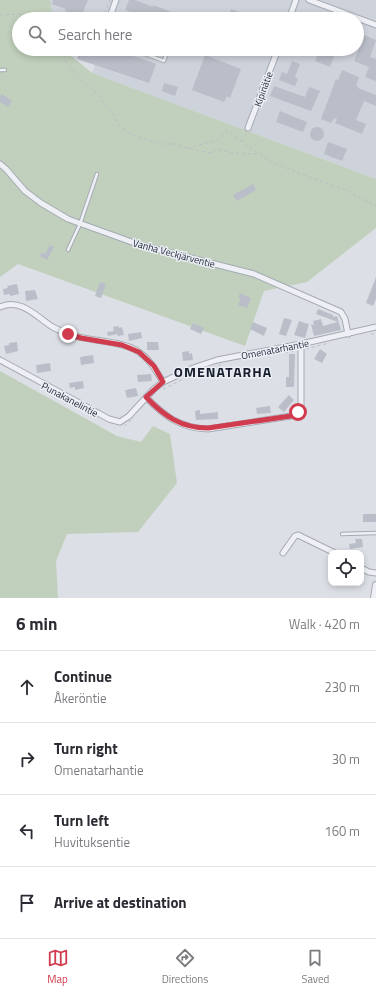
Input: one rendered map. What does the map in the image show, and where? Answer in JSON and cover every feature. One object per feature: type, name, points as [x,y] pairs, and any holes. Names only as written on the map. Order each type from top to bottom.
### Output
[{"type":"street","points":[[112,12],[116,0]]},
{"type":"street","points":[[292,12],[296,0]]},
{"type":"street","points":[[310,0],[342,12]]},
{"type":"street","points":[[364,20],[376,25]]},
{"type":"street","name":"Kipinätie","points":[[248,128],[275,56]]},
{"type":"street","name":"Vanha Veckjärventie","points":[[0,164],[25,191],[40,203],[68,219],[140,245],[254,274],[341,312],[345,319],[348,334]]},
{"type":"street","points":[[0,307],[6,304],[14,304],[27,308],[52,326],[68,334],[81,338],[122,345],[134,349],[154,366],[163,382]]},
{"type":"street","name":"Omenatarhantie","points":[[138,405],[163,382],[193,368],[216,360],[301,347],[376,327]]},
{"type":"street","points":[[146,397],[171,419],[195,428],[208,428],[291,416],[298,412],[300,407],[301,347]]},
{"type":"street","name":"Punakanelintie","points":[[0,360],[115,422],[122,421],[129,416],[138,405]]},
{"type":"street","points":[[282,553],[295,536],[298,535],[329,550]]},
{"type":"street","points":[[364,570],[376,573]]},
{"type":"street","points":[[375,596],[376,585]]},
{"type":"lane","points":[[149,56],[164,62],[166,56]]},
{"type":"lane","points":[[0,70],[5,70]]},
{"type":"lane","points":[[68,250],[80,224],[97,174]]},
{"type":"lane","points":[[342,534],[376,533]]},
{"type":"path","points":[[105,12],[110,0]]},
{"type":"path","points":[[0,15],[12,14]]},
{"type":"path","points":[[64,56],[66,62],[80,79],[100,96],[105,106],[114,116],[119,125],[132,135],[155,143],[177,144],[212,154],[217,149],[232,152],[260,154]]},
{"type":"path","points":[[242,142],[248,128]]},
{"type":"path","points":[[188,148],[218,140],[227,131],[274,163],[346,190],[376,206]]},
{"type":"path","points":[[371,334],[376,334]]},
{"type":"path","points":[[280,353],[301,347],[329,343]]},
{"type":"path","points":[[163,389],[197,372],[224,364]]},
{"type":"path","points":[[124,426],[137,415]]},
{"type":"shaded area","points":[[0,0],[114,0],[110,12],[12,12]]},
{"type":"shaded area","points":[[119,0],[376,0],[376,179],[92,73],[98,56],[364,56],[364,12],[115,12]]},
{"type":"green space","points":[[0,0],[50,0],[52,12],[12,12],[12,56],[71,56],[92,73],[376,179],[376,228],[307,282],[264,291],[245,346],[18,264],[0,277]]},
{"type":"green space","points":[[0,371],[117,436],[141,442],[153,426],[170,434],[177,483],[138,532],[67,534],[56,561],[58,598],[0,598]]},
{"type":"building","points":[[53,0],[88,0],[83,12],[68,12],[65,11],[66,9],[52,4]]},
{"type":"building","points":[[129,0],[135,0],[172,12],[130,12],[125,10]]},
{"type":"building","points":[[231,9],[240,12],[230,12]]},
{"type":"building","points":[[364,35],[376,40],[370,57],[376,59],[376,81],[365,77],[369,67],[354,61],[356,56],[364,56]]},
{"type":"building","points":[[78,56],[133,56],[156,64],[149,83],[77,59]]},
{"type":"building","points":[[205,56],[241,69],[230,98],[227,96],[224,102],[192,90]]},
{"type":"building","points":[[317,56],[334,56],[330,67],[315,61]]},
{"type":"building","points":[[292,61],[300,64],[295,77],[298,79],[295,86],[279,80],[282,72],[287,74]]},
{"type":"building","points":[[342,70],[359,77],[356,86],[358,88],[376,95],[376,106],[364,101],[356,120],[366,124],[362,134],[335,123],[337,119],[335,118],[331,123],[321,119],[336,79],[338,80]]},
{"type":"building","points":[[164,83],[178,87],[175,96],[162,91]]},
{"type":"building","points":[[274,86],[305,97],[309,87],[320,91],[311,111],[270,96]]},
{"type":"building","points":[[2,94],[12,101],[8,107],[0,102],[0,97]]},
{"type":"building","points":[[280,111],[307,122],[303,132],[276,122]]},
{"type":"building","points":[[317,127],[322,129],[324,134],[322,139],[317,141],[312,139],[310,134],[312,129]]},
{"type":"building","points":[[328,142],[347,149],[342,161],[324,154]]},
{"type":"building","points":[[253,184],[256,190],[237,201],[233,195]]},
{"type":"building","points":[[50,245],[54,247],[47,260],[40,256],[42,252],[45,254]]},
{"type":"building","points":[[376,277],[376,299],[373,306],[366,303]]},
{"type":"building","points":[[100,282],[106,284],[101,298],[95,296]]},
{"type":"building","points":[[17,284],[19,294],[10,296],[10,294],[4,295],[3,289],[8,288],[7,286]]},
{"type":"building","points":[[35,290],[38,299],[26,301],[25,291]]},
{"type":"building","points":[[240,293],[251,298],[247,308],[238,305],[241,299],[238,298]]},
{"type":"building","points":[[318,309],[333,315],[333,317],[337,316],[341,330],[314,336],[311,324],[314,325],[313,321],[321,319],[323,326],[338,322],[316,314]]},
{"type":"building","points":[[284,318],[292,320],[286,336],[279,334]]},
{"type":"building","points":[[299,321],[309,324],[305,338],[294,335]]},
{"type":"building","points":[[253,322],[267,328],[264,336],[250,329]]},
{"type":"building","points":[[193,323],[204,328],[201,334],[190,329]]},
{"type":"building","points":[[118,326],[119,328],[122,327],[124,335],[118,336],[117,334],[108,336],[107,332],[114,331],[113,327]]},
{"type":"building","points":[[141,332],[142,338],[129,341],[128,334]]},
{"type":"building","points":[[17,342],[18,351],[6,354],[4,346],[9,345],[9,343]]},
{"type":"building","points":[[147,342],[158,342],[159,350],[147,350]]},
{"type":"building","points":[[320,349],[327,354],[322,363],[314,359]]},
{"type":"building","points":[[189,351],[189,354],[192,353],[193,360],[183,361],[182,352]]},
{"type":"building","points":[[289,354],[295,354],[294,387],[286,387],[286,377],[289,377]]},
{"type":"building","points":[[93,355],[94,363],[81,365],[80,357]]},
{"type":"building","points":[[50,363],[51,371],[37,373],[36,365]]},
{"type":"building","points":[[151,374],[152,381],[138,382],[137,375]]},
{"type":"building","points":[[83,381],[84,388],[75,390],[75,387],[70,388],[69,383]]},
{"type":"building","points":[[136,388],[138,396],[127,398],[125,390]]},
{"type":"building","points":[[289,395],[294,400],[284,412],[278,407]]},
{"type":"building","points":[[270,406],[271,413],[257,414],[256,408]]},
{"type":"building","points":[[200,410],[200,414],[218,412],[218,419],[196,420],[195,411]]},
{"type":"building","points":[[363,514],[376,514],[376,522],[363,522]]},
{"type":"building","points":[[355,539],[362,539],[363,547],[350,549],[349,544],[356,543]]},
{"type":"district","name":"OMENATARHA","points":[[223,372]]},
{"type":"route","points":[[68,334],[81,338],[122,345],[139,352],[154,366],[163,382],[146,397],[171,419],[179,423],[195,428],[208,428],[291,416],[298,412]]}]
